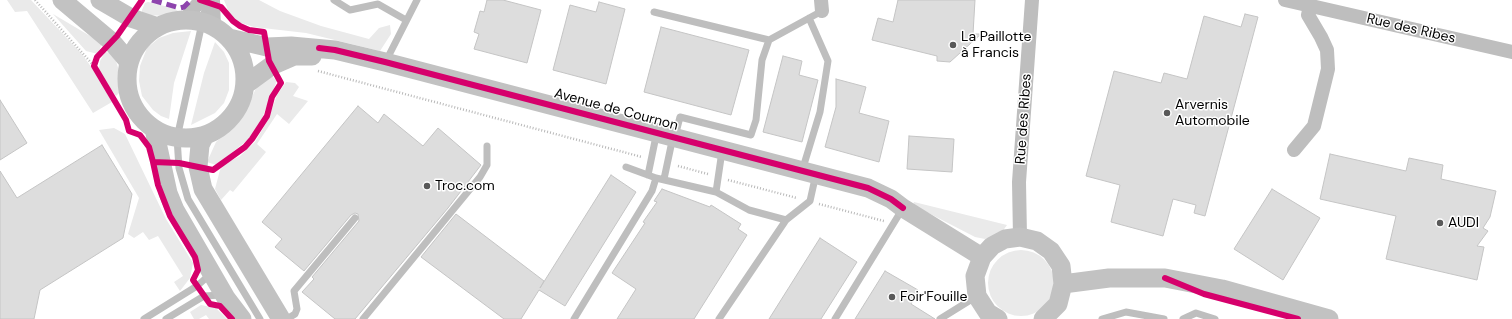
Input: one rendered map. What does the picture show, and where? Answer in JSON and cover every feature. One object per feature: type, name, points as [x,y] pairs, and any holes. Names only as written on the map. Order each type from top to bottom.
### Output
[{"type":"main road","points":[[62,0],[112,42],[129,62]]},
{"type":"main road","points":[[100,0],[131,18],[158,27]]},
{"type":"main road","points":[[171,22],[200,23],[230,38],[244,64],[246,75],[240,105],[233,116],[224,125],[205,135],[191,138],[177,138],[154,129],[143,120],[132,102],[127,82],[129,62],[136,48],[146,36],[158,27],[171,22]]},
{"type":"main road","name":"Avenue de Cournon","points":[[230,38],[266,47],[291,46],[335,50],[667,147],[808,177]]},
{"type":"main road","name":"Avenue de Cournon","points":[[245,85],[271,66],[294,56],[334,56],[384,65]]},
{"type":"main road","points":[[154,129],[168,193],[175,210],[208,264],[226,298],[242,319]]},
{"type":"main road","points":[[205,135],[200,146],[198,167],[203,189],[288,318]]},
{"type":"main road","name":"Avenue de Cournon","points":[[667,147],[808,177],[898,216],[982,257]]},
{"type":"main road","points":[[998,319],[988,313],[977,296],[975,276],[982,257],[992,246],[1005,239],[1020,237],[1037,241],[1051,251],[1061,266],[1064,284],[1058,304],[1043,319]]},
{"type":"main road","points":[[1064,284],[1109,278],[1165,278],[1222,289],[1329,319]]},
{"type":"street","points":[[200,23],[201,0]]},
{"type":"street","points":[[200,23],[212,0]]},
{"type":"street","name":"Rue des Ribes","points":[[1020,237],[1019,182],[1032,0]]},
{"type":"street","name":"Rue des Ribes","points":[[1285,0],[1512,52]]},
{"type":"street","points":[[1294,150],[1314,126],[1328,68],[1327,50],[1308,15],[1310,6]]},
{"type":"lane","points":[[207,0],[200,23],[177,138],[179,168],[188,199],[260,319]]},
{"type":"lane","points":[[334,0],[350,10],[379,2],[406,20]]},
{"type":"lane","points":[[384,65],[417,0]]},
{"type":"lane","points":[[664,179],[667,147],[680,117],[751,135],[756,120],[762,60],[769,40],[809,18],[821,6]]},
{"type":"lane","points":[[654,12],[769,40]]},
{"type":"lane","points":[[719,319],[786,220],[810,201],[808,177],[828,61],[809,18]]},
{"type":"lane","points":[[363,319],[480,177],[487,165],[487,146]]},
{"type":"lane","points":[[574,319],[652,191],[651,160],[667,147]]},
{"type":"lane","points":[[716,192],[721,158]]},
{"type":"lane","points":[[626,167],[652,176],[716,192],[749,210],[786,220]]},
{"type":"lane","points":[[835,319],[898,216]]},
{"type":"lane","points":[[288,318],[298,309],[294,290],[355,218]]},
{"type":"lane","points":[[144,319],[197,286],[206,278],[208,264]]},
{"type":"lane","points":[[1165,278],[1204,294],[1298,319]]},
{"type":"lane","points":[[166,319],[204,296],[220,295],[226,298]]},
{"type":"lane","points":[[940,319],[955,308],[977,296]]},
{"type":"lane","points":[[1102,319],[1126,312],[1164,319]]},
{"type":"lane","points":[[1184,319],[1196,313],[1215,319]]},
{"type":"path","points":[[35,0],[94,66]]},
{"type":"path","points":[[317,70],[651,160]]},
{"type":"path","points":[[667,147],[718,177],[810,201],[898,216]]},
{"type":"shaded area","points":[[7,0],[31,0],[82,54],[112,102],[93,113],[27,11],[15,12]]},
{"type":"shaded area","points":[[224,0],[259,0],[280,11],[321,26],[369,39],[379,28],[390,25],[391,34],[380,51],[306,33],[254,27],[238,22],[230,15]]},
{"type":"shaded area","points":[[148,2],[173,8],[180,12],[166,16],[146,15],[142,13],[142,10],[145,3]]},
{"type":"shaded area","points":[[53,14],[102,43],[98,54],[86,51]]},
{"type":"shaded area","points":[[191,31],[174,83],[169,119],[161,116],[153,110],[142,96],[139,81],[140,66],[147,48],[159,38],[173,33]]},
{"type":"shaded area","points":[[215,42],[224,52],[229,63],[229,90],[224,103],[215,113],[191,125],[204,73]]},
{"type":"shaded area","points":[[105,52],[111,53],[116,61],[119,71],[119,93],[116,96],[103,79],[99,69],[100,61]]},
{"type":"shaded area","points":[[270,74],[277,81],[262,118],[249,139],[216,165],[207,162],[216,142],[238,122],[247,108],[257,86]]},
{"type":"shaded area","points":[[286,82],[295,83],[299,87],[293,96],[308,101],[289,124],[277,114],[257,144],[266,152],[233,192],[230,190],[221,200],[215,189],[220,170],[226,163],[240,156],[255,142],[268,120],[277,95]]},
{"type":"shaded area","points":[[114,128],[125,134],[166,219],[193,263],[190,278],[180,291],[174,282],[183,276],[158,236],[149,240],[143,232],[134,238],[128,234],[139,198],[99,130]]},
{"type":"shaded area","points":[[914,202],[1007,225],[1002,232],[995,237],[985,239],[975,237],[913,205]]},
{"type":"shaded area","points":[[1014,250],[1028,250],[1040,255],[1049,264],[1054,276],[1052,296],[1045,307],[1028,316],[1014,316],[1002,311],[993,302],[988,290],[988,276],[993,264],[1002,255]]},
{"type":"shaded area","points":[[201,305],[216,308],[227,319],[209,319],[206,315],[199,319],[194,319],[190,312]]},
{"type":"building","points":[[487,0],[503,0],[541,10],[527,63],[474,49],[479,34],[474,32],[480,11],[484,12]]},
{"type":"building","points":[[898,0],[975,0],[973,34],[981,34],[950,62],[937,61],[937,56],[872,40],[878,18],[893,22]]},
{"type":"building","points":[[599,2],[625,9],[606,84],[553,70],[570,5],[596,12]]},
{"type":"building","name":"Arvernis Automobile","points":[[1245,14],[1258,17],[1205,216],[1194,213],[1196,205],[1173,199],[1163,236],[1111,222],[1120,185],[1086,176],[1114,71],[1161,83],[1164,73],[1187,79],[1204,16],[1241,27]]},
{"type":"building","points":[[661,27],[749,50],[731,115],[644,92]]},
{"type":"building","points":[[783,56],[802,61],[799,75],[818,80],[802,142],[763,132]]},
{"type":"building","points":[[836,79],[866,87],[859,113],[889,121],[879,162],[825,147],[836,107]]},
{"type":"building","points":[[0,100],[27,143],[0,160]]},
{"type":"building","points":[[358,106],[378,123],[384,114],[423,146],[438,128],[481,165],[448,208],[355,319],[335,319],[302,292],[314,279],[312,277],[359,221],[358,214],[355,213],[351,215],[304,271],[275,247],[282,239],[262,222]]},
{"type":"building","points":[[909,136],[954,139],[952,172],[907,169]]},
{"type":"building","points":[[102,145],[132,194],[123,238],[40,290],[34,319],[0,319],[0,171],[17,198]]},
{"type":"building","name":"AUDI","points":[[1330,154],[1406,171],[1409,158],[1443,165],[1441,179],[1496,191],[1490,217],[1483,228],[1488,231],[1477,246],[1484,247],[1477,280],[1386,259],[1396,216],[1320,199]]},
{"type":"building","points":[[611,175],[636,192],[565,306],[539,290],[521,319],[504,319],[421,257],[456,214],[544,281],[540,288]]},
{"type":"building","points":[[662,189],[710,207],[711,205],[741,224],[738,229],[747,235],[694,319],[617,319],[636,289],[612,273],[645,223],[643,222],[657,202],[654,201]]},
{"type":"building","points":[[1272,189],[1320,218],[1283,280],[1234,249]]},
{"type":"building","points":[[820,238],[857,262],[821,319],[769,319]]},
{"type":"building","name":"Foir'Fouille","points":[[885,271],[918,290],[911,304],[935,319],[855,319]]},
{"type":"marked path","points":[[152,0],[180,8],[184,7],[191,0]]},
{"type":"cycle path","points":[[142,0],[117,36],[97,57],[94,66],[126,120],[129,131],[140,135],[149,147],[153,162],[179,163],[213,170],[245,147],[252,139],[267,116],[272,97],[281,83],[269,61],[264,32],[249,30],[240,26],[233,21],[221,7],[200,0]]},
{"type":"cycle path","points":[[319,48],[335,50],[385,62],[868,188],[891,199],[903,208]]},
{"type":"cycle path","points":[[153,162],[158,185],[170,216],[195,257],[198,270],[193,280],[210,304],[220,306],[232,319]]},
{"type":"cycle path","points":[[1165,278],[1204,294],[1298,319]]},
{"type":"place","name":"La Paillotte à Francis","points":[[953,45]]},
{"type":"place","name":"Arvernis Automobile","points":[[1167,113]]},
{"type":"place","name":"Troc.com","points":[[427,186]]},
{"type":"place","name":"AUDI","points":[[1440,223]]},
{"type":"place","name":"Foir'Fouille","points":[[892,297]]}]
